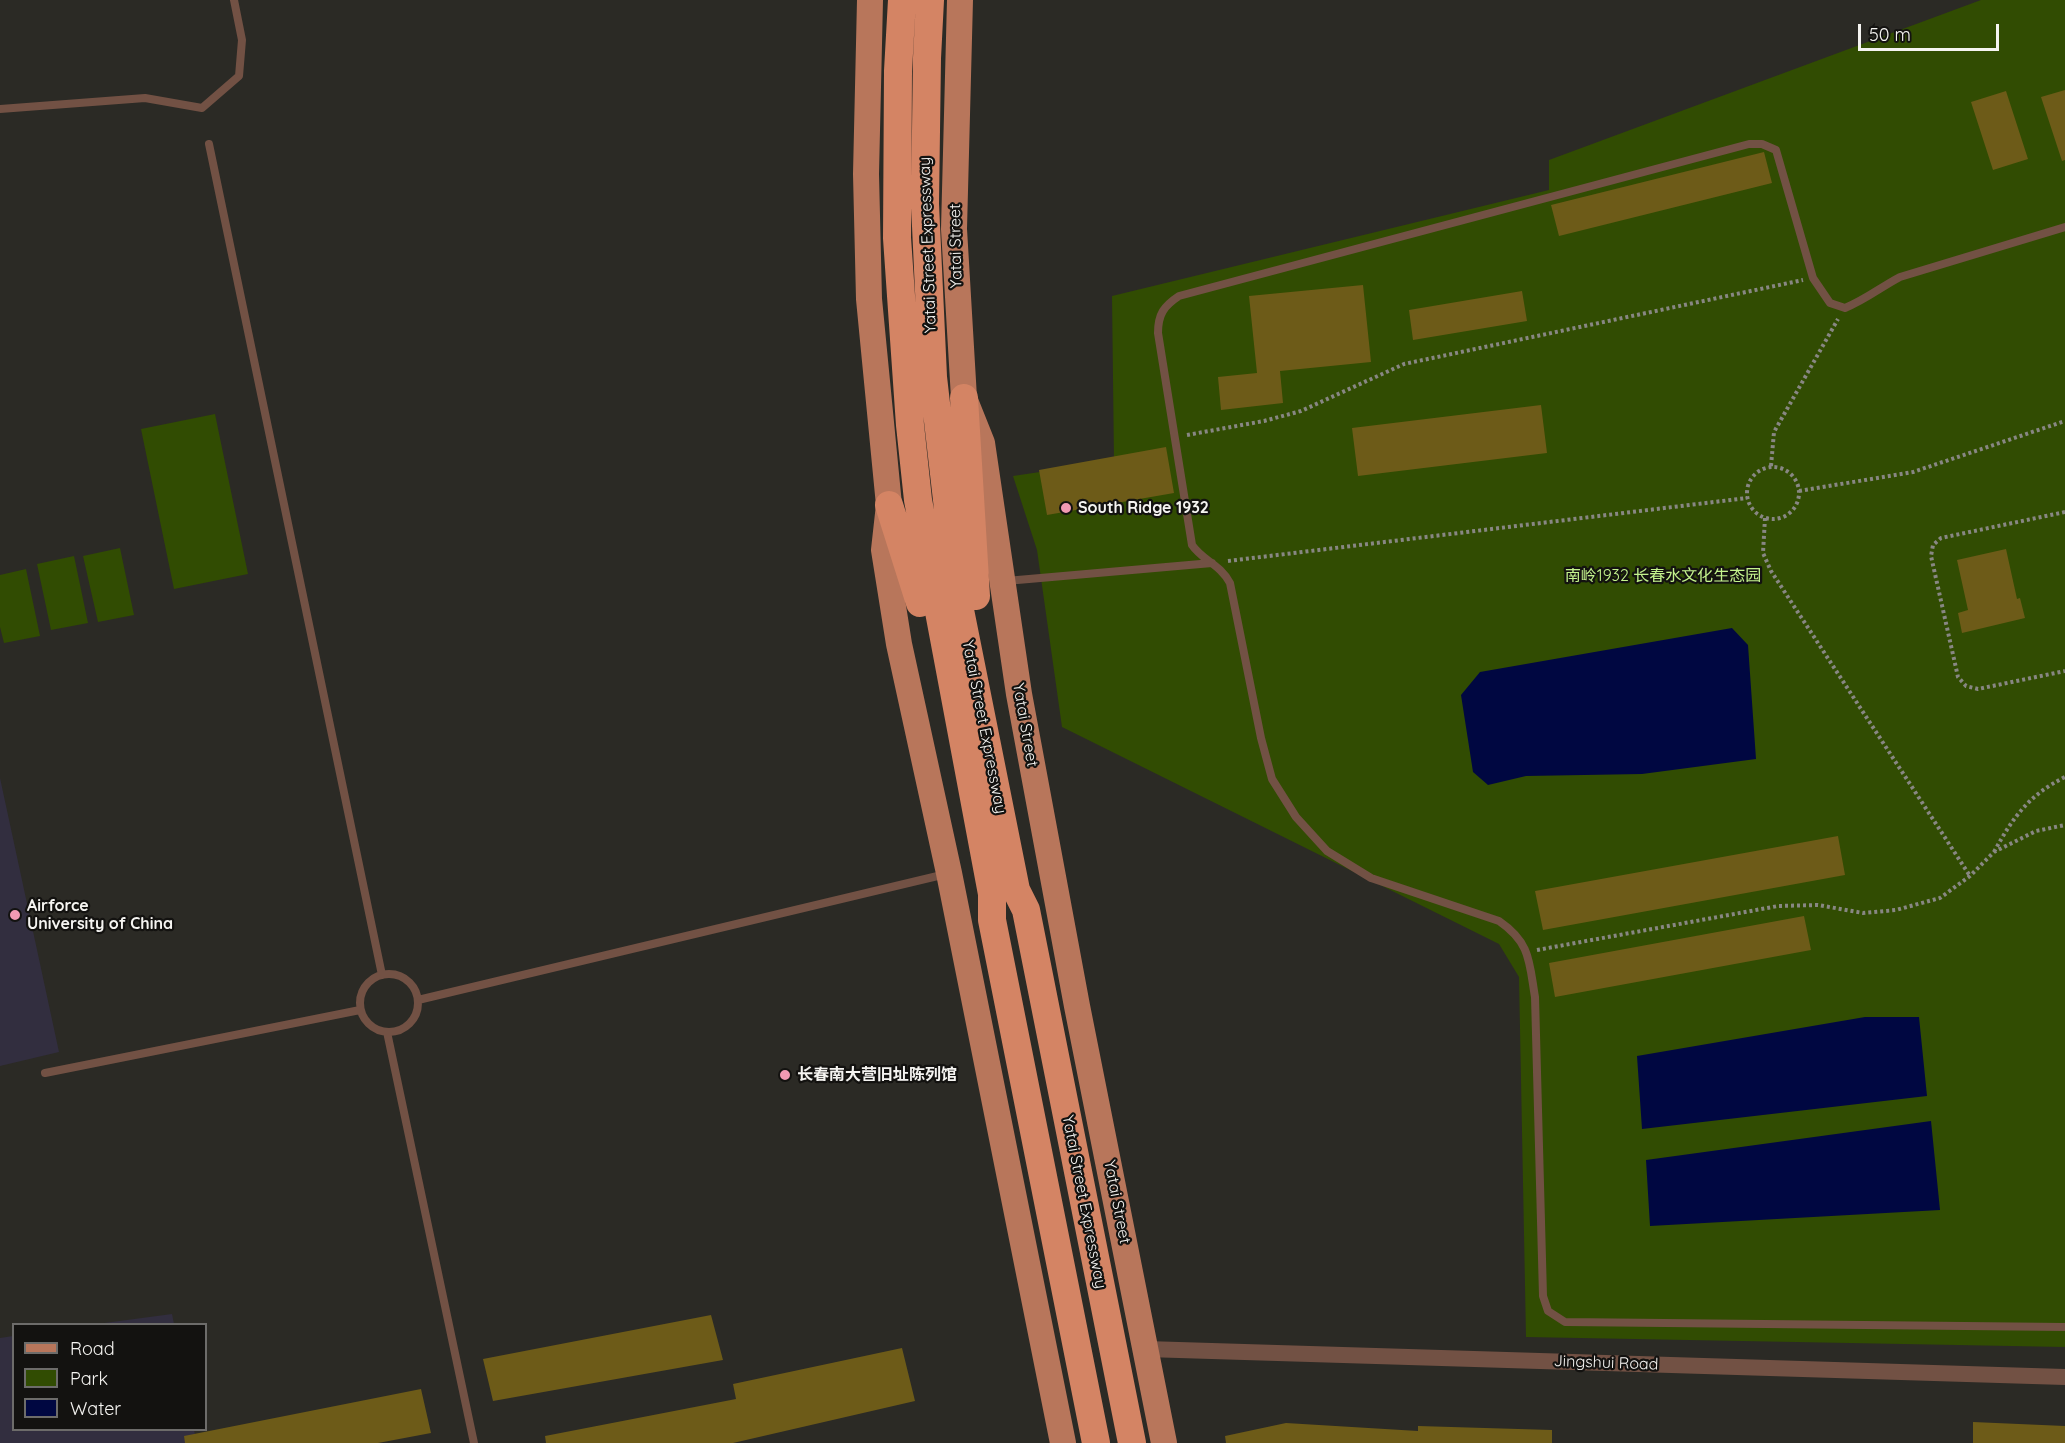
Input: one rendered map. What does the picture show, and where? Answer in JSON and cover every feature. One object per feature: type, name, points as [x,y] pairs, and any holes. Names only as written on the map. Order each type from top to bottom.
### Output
[{"type":"highway","name":"Yatai Street Expressway","points":[[902,0],[898,70],[897,238],[910,425],[918,500],[992,894],[992,920],[1096,1443]]},
{"type":"highway","name":"Yatai Street Expressway","points":[[930,0],[925,129],[926,260],[939,433],[959,605],[1016,890],[1026,910],[1132,1443]]},
{"type":"highway","points":[[964,398],[976,597],[1030,886],[1026,910]]},
{"type":"highway","points":[[890,505],[917,588],[975,897],[992,920]]},
{"type":"main road","points":[[870,0],[866,174],[869,299],[881,438],[890,505],[884,550],[887,573],[1063,1443]]},
{"type":"main road","name":"Yatai Street","points":[[960,0],[954,229],[964,398],[982,443],[1019,694],[1077,1006],[1164,1443]]},
{"type":"street","name":"Jingshui Road","points":[[1146,1349],[2065,1377]]},
{"type":"lane","points":[[0,109],[145,98],[202,108],[240,76],[242,40],[234,0]]},
{"type":"lane","points":[[209,144],[382,975]]},
{"type":"lane","points":[[2065,227],[1900,277],[1879,288],[1861,302],[1845,308],[1830,303],[1813,278],[1776,150],[1762,144],[1749,144],[1179,296],[1166,305],[1158,318],[1192,545],[1199,555],[1223,570],[1230,583],[1261,738],[1272,779],[1296,817],[1327,851],[1371,878],[1499,921],[1518,934],[1527,952],[1535,998],[1543,1296],[1548,1311],[1565,1322],[2065,1327]]},
{"type":"lane","points":[[1002,581],[1212,562]]},
{"type":"lane","points":[[418,1000],[949,873]]},
{"type":"lane","points":[[382,975],[404,978],[413,986],[418,1000],[418,1010],[409,1025],[399,1031],[387,1032],[374,1028],[366,1021],[360,1010],[362,991],[368,982],[382,975]]},
{"type":"lane","points":[[45,1073],[360,1010]]},
{"type":"lane","points":[[387,1032],[474,1443]]},
{"type":"path","points":[[1175,437],[1264,421],[1301,411],[1404,364],[1813,278]]},
{"type":"path","points":[[1771,466],[1774,432],[1845,308]]},
{"type":"path","points":[[1799,491],[1913,472],[2065,421]]},
{"type":"path","points":[[1771,466],[1786,470],[1793,475],[1799,491],[1795,507],[1789,514],[1773,519],[1765,518],[1751,508],[1747,498],[1748,483],[1753,475],[1771,466]]},
{"type":"path","points":[[1212,562],[1747,498]]},
{"type":"path","points":[[2065,512],[1941,538],[1933,545],[1931,556],[1958,677],[1966,686],[1978,689],[2065,671]]},
{"type":"path","points":[[1765,518],[1763,553],[1771,571],[1970,876]]},
{"type":"path","points":[[1527,952],[1778,906],[1818,905],[1863,913],[1896,910],[1940,898],[1970,876],[1994,852],[2011,821],[2041,789],[2065,777]]},
{"type":"path","points":[[1994,852],[2036,831],[2065,825]]},
{"type":"shaded area","name":"Airforce University of China","points":[[0,778],[59,1052],[0,1066]]},
{"type":"shaded area","points":[[172,1314],[174,1323],[104,1323]]},
{"type":"shaded area","points":[[12,1336],[12,1431],[194,1431],[197,1443],[0,1443],[0,1338]]},
{"type":"green space","name":"南岭1932 长春水文化生态园","points":[[1981,0],[2065,0],[2065,1347],[1526,1337],[1519,977],[1499,944],[1062,727],[1037,550],[1013,476],[1114,461],[1112,296],[1549,190],[1549,160]]},
{"type":"green space","points":[[215,414],[248,574],[174,589],[141,429]]},
{"type":"green space","points":[[120,548],[134,615],[98,622],[83,556]]},
{"type":"green space","points":[[74,556],[88,623],[51,630],[37,564]]},
{"type":"green space","points":[[26,569],[40,636],[4,643],[0,627],[0,575]]},
{"type":"water","points":[[1732,628],[1748,645],[1756,759],[1642,774],[1526,776],[1488,785],[1473,772],[1461,695],[1480,672]]},
{"type":"water","points":[[1865,1017],[1919,1017],[1927,1096],[1642,1129],[1637,1056]]},
{"type":"water","points":[[1931,1121],[1940,1210],[1650,1226],[1646,1160]]},
{"type":"building","points":[[2065,90],[2065,160],[2062,161],[2041,97]]},
{"type":"building","points":[[2006,91],[2028,159],[1993,170],[1971,102]]},
{"type":"building","points":[[1764,152],[1772,183],[1559,236],[1551,205]]},
{"type":"building","points":[[1363,285],[1371,362],[1280,371],[1283,403],[1221,410],[1218,377],[1257,373],[1249,296]]},
{"type":"building","points":[[1522,291],[1527,321],[1413,340],[1409,310]]},
{"type":"building","points":[[1541,405],[1547,453],[1358,476],[1352,428]]},
{"type":"building","points":[[1166,447],[1174,493],[1047,515],[1039,470]]},
{"type":"building","points":[[2006,549],[2017,599],[2020,598],[2025,618],[1962,633],[1958,613],[1968,610],[1957,560]]},
{"type":"building","points":[[1838,836],[1845,875],[1543,930],[1535,891]]},
{"type":"building","points":[[1804,916],[1811,950],[1555,997],[1549,963]]},
{"type":"building","points":[[711,1315],[723,1360],[493,1401],[483,1359]]},
{"type":"building","points":[[902,1348],[915,1401],[733,1443],[546,1443],[545,1436],[736,1399],[733,1384]]},
{"type":"building","points":[[421,1389],[431,1433],[378,1443],[185,1443],[184,1436]]},
{"type":"building","points":[[1973,1422],[2065,1426],[2065,1443],[1973,1443]]},
{"type":"building","points":[[1286,1423],[1418,1431],[1418,1426],[1552,1430],[1552,1443],[1226,1443],[1225,1436]]},
{"type":"place","name":"South Ridge 1932","points":[[1066,508]]},
{"type":"place","name":"Airforce University of China","points":[[15,915]]},
{"type":"place","name":"长春南大营旧址陈列馆","points":[[785,1075]]}]
